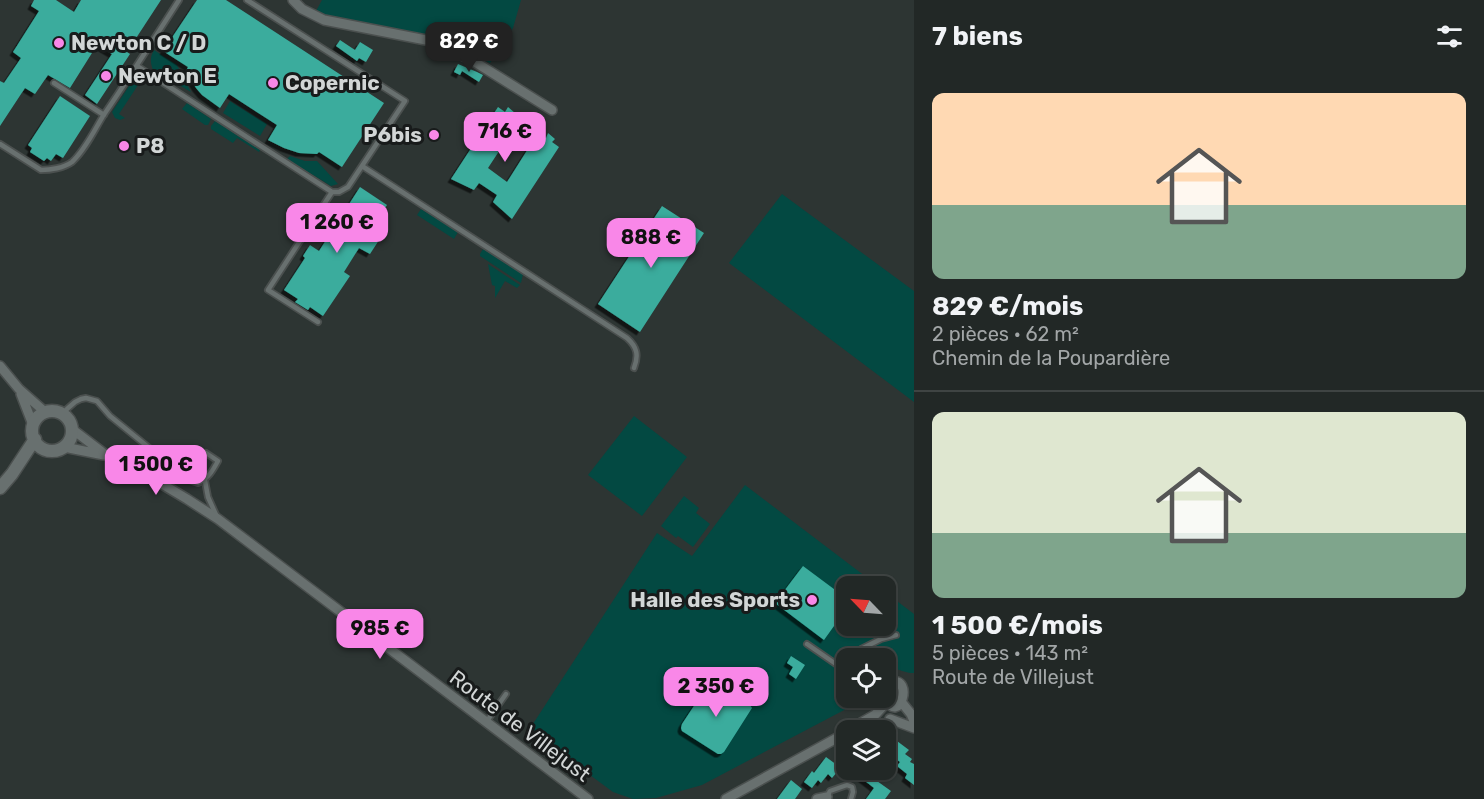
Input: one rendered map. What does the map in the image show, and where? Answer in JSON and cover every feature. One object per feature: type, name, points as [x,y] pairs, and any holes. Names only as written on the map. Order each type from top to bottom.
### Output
[{"type":"street","points":[[293,0],[302,9],[324,20],[431,40],[470,59],[552,110]]},
{"type":"street","points":[[0,366],[31,402],[45,412]]},
{"type":"street","points":[[19,389],[33,425],[34,439],[42,447],[52,450],[64,447],[69,442],[72,429],[68,418],[58,411],[45,412],[33,425]]},
{"type":"street","name":"Route de Villejust","points":[[72,429],[106,455]]},
{"type":"street","points":[[0,488],[12,474],[34,439]]},
{"type":"street","name":"Route de Villejust","points":[[64,447],[106,455],[138,469],[218,519],[588,799]]},
{"type":"street","points":[[12,474],[46,449]]},
{"type":"street","points":[[896,681],[910,688],[903,704],[896,705]]},
{"type":"street","points":[[903,704],[914,721]]},
{"type":"street","points":[[867,720],[880,708]]},
{"type":"street","points":[[890,719],[914,728]]},
{"type":"street","points":[[726,799],[836,739]]},
{"type":"street","points":[[817,799],[828,798]]},
{"type":"lane","points":[[0,144],[41,170],[48,170],[72,161],[179,0]]},
{"type":"lane","points":[[137,66],[332,192],[339,192],[348,187],[405,101],[247,0]]},
{"type":"lane","points":[[54,83],[104,115]]},
{"type":"lane","points":[[362,166],[627,338],[634,344],[637,353],[634,368]]},
{"type":"lane","points":[[318,322],[268,291],[332,192]]},
{"type":"lane","points":[[64,414],[75,402],[86,398],[92,399],[184,478],[198,483],[205,481],[218,461],[206,453],[199,461],[186,468],[174,468]]},
{"type":"lane","points":[[138,469],[153,451]]},
{"type":"lane","points":[[205,481],[208,497],[218,519]]},
{"type":"lane","points":[[863,648],[892,636]]},
{"type":"lane","points":[[807,644],[836,664]]},
{"type":"lane","points":[[486,722],[506,694]]},
{"type":"lane","points":[[828,798],[830,791],[847,785],[852,787],[851,799]]},
{"type":"shaded area","points":[[322,0],[521,0],[513,28],[490,63],[458,47],[315,13]]},
{"type":"shaded area","points":[[154,50],[177,65],[191,92],[153,70],[151,60]]},
{"type":"shaded area","points":[[142,76],[152,80],[151,82],[142,79],[119,114],[125,118],[120,120],[115,118],[112,112],[133,80]]},
{"type":"shaded area","points":[[230,101],[267,124],[260,136],[223,113]]},
{"type":"shaded area","points":[[187,103],[211,119],[208,125],[182,109]]},
{"type":"shaded area","points":[[215,121],[260,150],[259,152],[237,138],[233,143],[211,129]]},
{"type":"shaded area","points":[[290,156],[305,161],[317,161],[338,184],[331,186],[287,159]]},
{"type":"shaded area","points":[[782,194],[914,291],[914,402],[729,263]]},
{"type":"shaded area","points":[[421,209],[458,232],[454,239],[417,215]]},
{"type":"shaded area","points":[[483,249],[523,274],[521,283],[480,256]]},
{"type":"shaded area","points":[[488,264],[520,285],[517,288],[505,281],[495,298],[495,286],[492,285]]},
{"type":"shaded area","points":[[634,416],[687,457],[642,516],[588,475]]},
{"type":"shaded area","points":[[745,485],[865,576],[836,576],[836,636],[896,636],[896,600],[914,614],[914,673],[896,669],[896,648],[836,648],[836,708],[848,708],[702,785],[656,798],[633,799],[613,792],[529,730],[657,533],[692,556]]},
{"type":"shaded area","points":[[684,496],[699,508],[696,513],[710,524],[693,547],[678,536],[676,538],[661,526]]},
{"type":"building","points":[[34,0],[56,0],[74,12],[81,0],[161,0],[127,52],[130,54],[97,104],[85,95],[112,54],[97,45],[70,88],[48,75],[35,94],[25,88],[0,126],[0,81],[4,83],[21,58],[13,52],[39,11],[31,6]]},
{"type":"building","name":"Copernic","points":[[197,0],[226,0],[384,103],[342,167],[319,152],[317,154],[299,153],[268,140],[277,125],[229,94],[220,108],[196,88],[186,71],[188,67],[163,51]]},
{"type":"building","points":[[340,40],[355,50],[360,42],[373,50],[366,62],[359,58],[357,61],[336,46]]},
{"type":"building","points":[[458,64],[483,75],[479,82],[462,71],[460,75],[454,72]]},
{"type":"building","points":[[60,96],[90,116],[63,158],[56,154],[51,161],[47,158],[44,161],[30,152],[32,148],[28,145]]},
{"type":"building","points":[[498,107],[505,112],[508,107],[515,113],[512,117],[519,121],[488,168],[507,182],[538,133],[546,138],[548,133],[555,139],[552,142],[559,147],[512,219],[493,202],[497,195],[479,183],[474,190],[451,179]]},
{"type":"building","points":[[360,187],[387,205],[372,228],[383,234],[370,254],[359,248],[344,272],[350,276],[323,316],[310,307],[308,310],[295,302],[298,299],[284,290],[305,258],[303,256],[310,245],[319,251]]},
{"type":"building","points":[[662,206],[704,233],[640,332],[598,304]]},
{"type":"building","name":"Halle des Sports","points":[[803,566],[836,591],[836,623],[824,640],[775,603]]},
{"type":"building","points":[[791,656],[805,665],[796,679],[789,674],[793,667],[787,663]]},
{"type":"building","points":[[714,681],[752,708],[721,754],[682,731],[681,728],[709,683]]},
{"type":"building","points":[[896,740],[909,750],[905,754],[912,759],[910,762],[914,764],[914,785],[905,778],[907,774],[897,766],[900,762],[896,759]]},
{"type":"building","points":[[826,757],[836,764],[834,769],[836,773],[832,778],[828,774],[821,783],[818,780],[812,788],[804,782],[812,771],[814,773]]},
{"type":"building","points":[[791,780],[802,789],[795,799],[777,799]]},
{"type":"building","points":[[864,780],[878,780],[891,791],[885,799],[866,799],[874,788]]},
{"type":"place","name":"Newton C / D","points":[[59,43]]},
{"type":"place","name":"Newton E","points":[[106,76]]},
{"type":"place","name":"Copernic","points":[[273,83]]},
{"type":"place","name":"P6bis","points":[[434,135]]},
{"type":"place","name":"P8","points":[[124,146]]},
{"type":"place","name":"Halle des Sports","points":[[812,600]]}]
